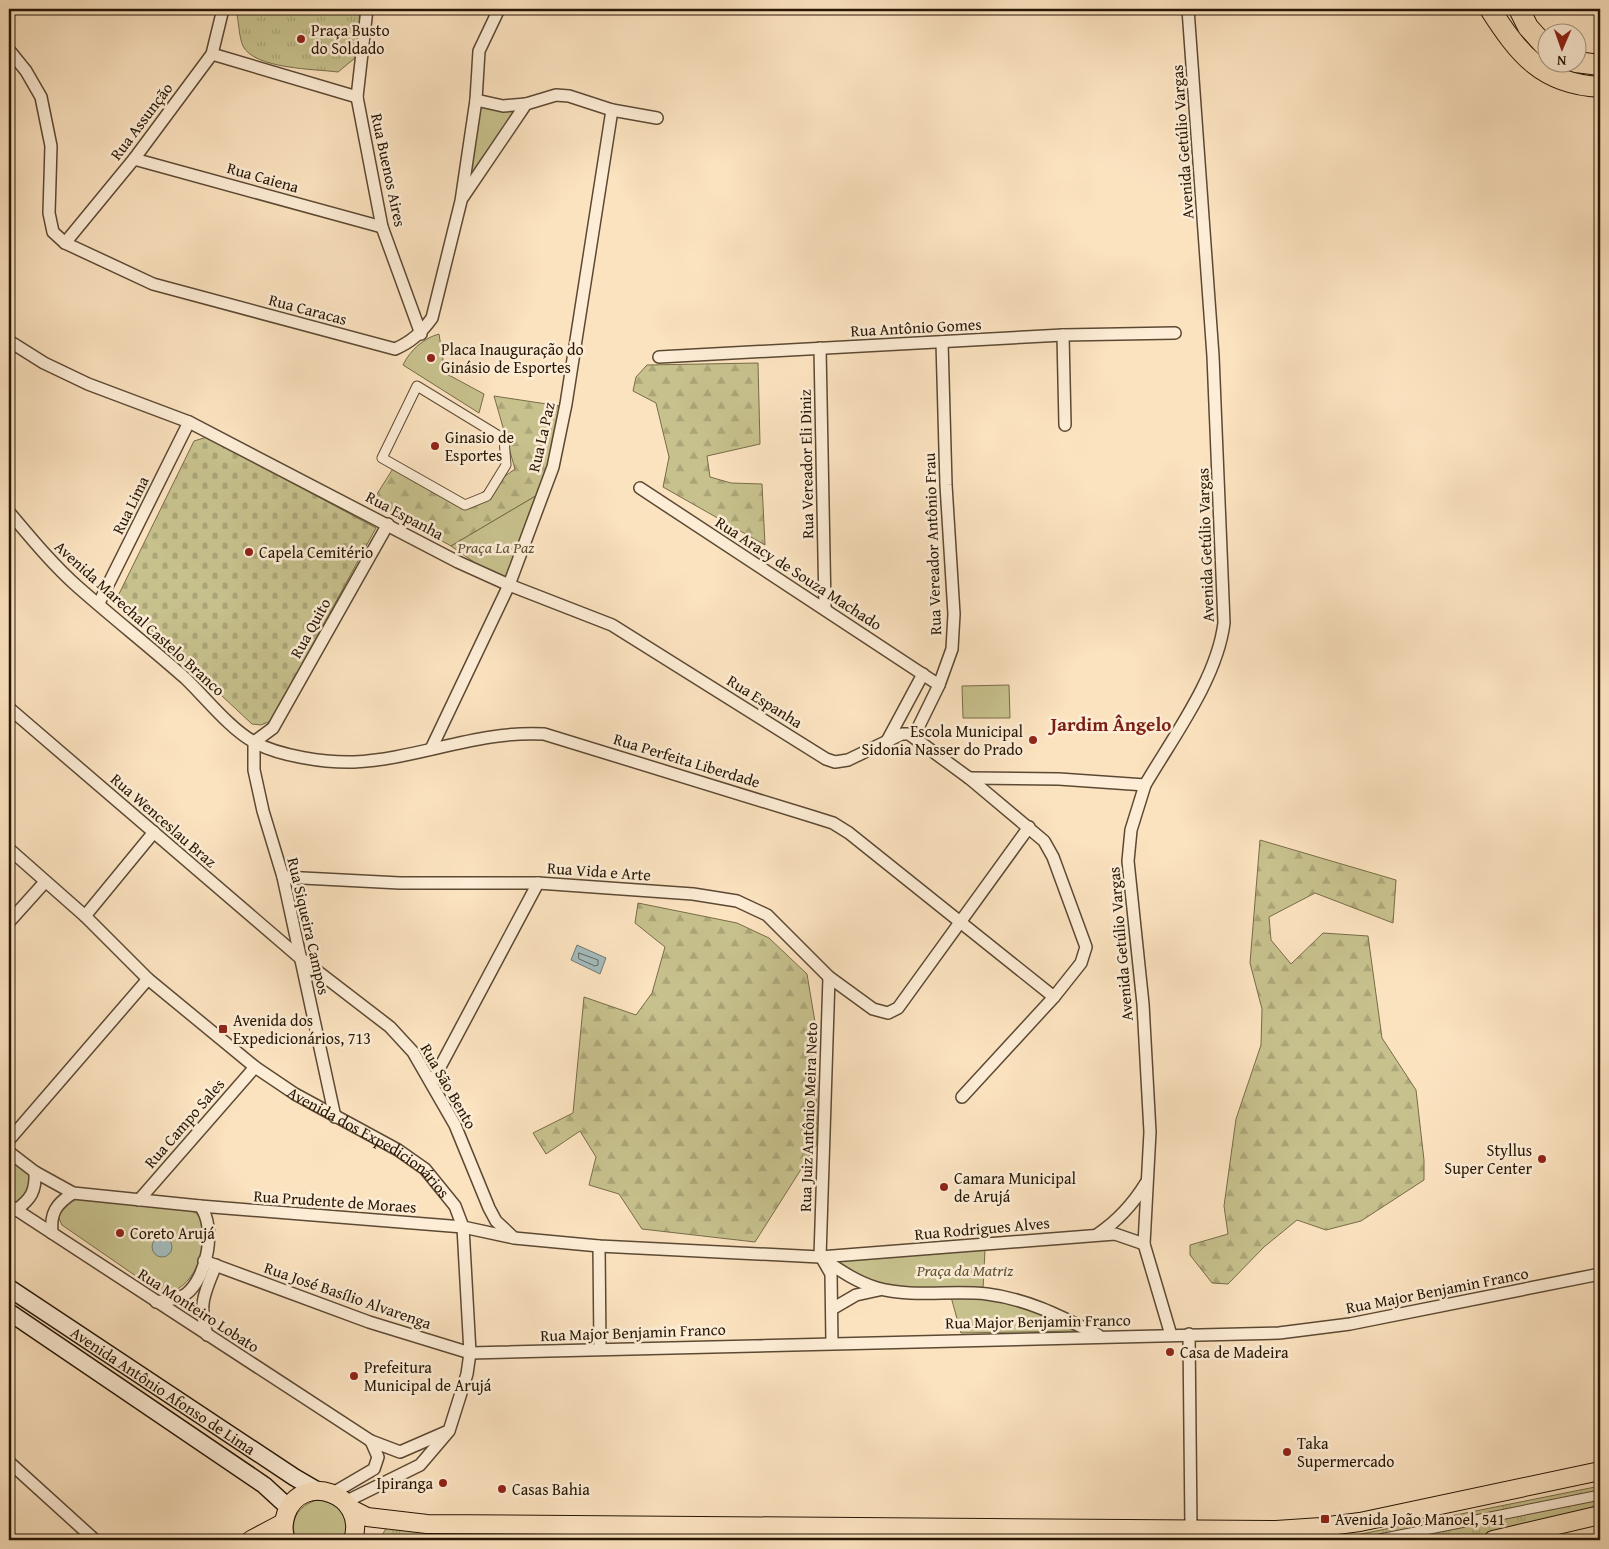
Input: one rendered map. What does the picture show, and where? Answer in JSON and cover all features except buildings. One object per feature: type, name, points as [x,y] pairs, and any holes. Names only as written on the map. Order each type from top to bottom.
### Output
[{"type":"highway","points":[[1490,9],[1514,45],[1538,67],[1567,82],[1600,87]]},
{"type":"highway","points":[[1519,9],[1528,27],[1536,36]]},
{"type":"highway","points":[[1586,63],[1600,65]]},
{"type":"main road","name":"Avenida Antônio Afonso de Lima","points":[[9,1288],[294,1478],[337,1499]]},
{"type":"main road","name":"Avenida Antônio Afonso de Lima","points":[[9,1312],[264,1485],[286,1524]]},
{"type":"main road","points":[[250,1540],[286,1524],[296,1499],[307,1493],[337,1499],[367,1517],[427,1524],[1100,1534],[1191,1529],[1281,1535],[1360,1522],[1600,1471]]},
{"type":"main road","points":[[337,1499],[356,1529],[353,1540]]},
{"type":"main road","points":[[1493,1540],[1600,1515]]},
{"type":"street","name":"Rua Assunção","points":[[65,243],[134,158],[212,54],[223,9]]},
{"type":"street","name":"Rua Buenos Aires","points":[[367,9],[357,97],[382,227],[420,334]]},
{"type":"street","name":"Rua Caracas","points":[[9,50],[26,71],[41,97],[51,146],[49,213],[53,232],[65,243],[153,284],[395,349],[407,344],[420,334],[432,318],[461,201],[476,100],[479,51],[499,9]]},
{"type":"street","name":"Avenida Getúlio Vargas","points":[[1171,1335],[1144,1244],[1150,1132],[1143,1004],[1128,861],[1131,830],[1145,785],[1211,672],[1219,650],[1224,624],[1214,356],[1188,9]]},
{"type":"street","points":[[212,54],[357,97]]},
{"type":"street","points":[[476,100],[503,106],[526,104],[556,95],[569,96],[612,110],[657,118]]},
{"type":"street","points":[[461,201],[526,104]]},
{"type":"street","name":"Rua La Paz","points":[[431,749],[529,536],[555,458],[566,404],[612,110]]},
{"type":"street","name":"Rua Caiena","points":[[134,158],[382,227]]},
{"type":"street","name":"Rua Antônio Gomes","points":[[659,357],[1064,335],[1175,333]]},
{"type":"street","points":[[1064,335],[1065,425]]},
{"type":"street","name":"Rua Espanha","points":[[9,341],[44,363],[88,384],[189,422],[458,562],[508,585],[612,625],[826,759],[842,762],[902,734],[914,736]]},
{"type":"street","name":"Rua Vereador Antônio Frau","points":[[914,736],[940,685],[952,649],[954,614],[946,484],[942,342]]},
{"type":"street","name":"Rua Vereador Eli Diniz","points":[[820,348],[826,608]]},
{"type":"street","points":[[417,386],[504,439],[506,465],[487,496],[465,504],[394,465],[382,458],[417,386]]},
{"type":"street","name":"Rua Lima","points":[[99,603],[189,422]]},
{"type":"street","name":"Rua Aracy de Souza Machado","points":[[640,488],[826,608],[940,685]]},
{"type":"street","name":"Avenida Marechal Castelo Branco","points":[[9,512],[58,568],[254,742]]},
{"type":"street","name":"Rua Quito","points":[[254,742],[272,728],[388,524]]},
{"type":"street","points":[[887,741],[924,674]]},
{"type":"street","name":"Rua Wenceslau Braz","points":[[9,708],[299,957]]},
{"type":"street","name":"Rua Perfeita Liberdade","points":[[254,742],[306,759],[331,761],[385,758],[496,735],[522,732],[544,734],[814,816],[833,823],[849,833],[1054,997]]},
{"type":"street","points":[[914,736],[969,778],[1044,841],[1053,857],[1086,947],[1081,963],[1054,997],[962,1097]]},
{"type":"street","name":"Rua Siqueira Campos","points":[[254,742],[254,770],[263,810],[283,877],[335,1117]]},
{"type":"street","points":[[969,778],[1059,779],[1145,785]]},
{"type":"street","points":[[959,922],[1029,828]]},
{"type":"street","points":[[85,916],[154,832]]},
{"type":"street","name":"Avenida dos Expedicionários","points":[[9,849],[85,916],[148,979],[255,1067],[295,1094],[398,1150],[425,1169],[454,1206],[463,1227],[470,1353],[467,1374],[449,1431],[420,1465],[337,1499]]},
{"type":"street","name":"Rua Vida e Arte","points":[[283,877],[400,883],[538,883],[693,894],[746,903],[767,915],[829,977],[873,1009],[888,1013],[898,1008],[959,922]]},
{"type":"street","points":[[9,922],[45,882]]},
{"type":"street","points":[[432,1082],[538,883]]},
{"type":"street","name":"Rua São Bento","points":[[299,957],[390,1027],[413,1052],[432,1082],[455,1125],[488,1208],[496,1221],[514,1238]]},
{"type":"street","name":"Rua Juiz Antônio Meira Neto","points":[[820,1257],[829,977]]},
{"type":"street","points":[[9,1140],[148,979]]},
{"type":"street","name":"Rua Campo Sales","points":[[139,1200],[255,1067]]},
{"type":"street","name":"Rua Prudente de Moraes","points":[[9,1152],[36,1172],[73,1192],[200,1206],[463,1227],[514,1238],[599,1246],[820,1257]]},
{"type":"street","points":[[12,1207],[30,1199],[35,1190],[36,1172]]},
{"type":"street","points":[[1096,1235],[1115,1223],[1126,1212],[1148,1179]]},
{"type":"street","points":[[52,1234],[52,1213],[62,1200],[73,1192]]},
{"type":"street","points":[[156,1302],[179,1298],[192,1288],[209,1244],[210,1229],[206,1214],[200,1206]]},
{"type":"street","name":"Rua Monteiro Lobato","points":[[12,1207],[371,1441],[400,1452],[449,1431]]},
{"type":"street","name":"Rua Rodrigues Alves","points":[[820,1257],[1115,1234],[1144,1244]]},
{"type":"street","points":[[599,1246],[600,1349]]},
{"type":"street","points":[[820,1257],[857,1281],[885,1290],[900,1293],[987,1294],[1006,1298],[1051,1311],[1100,1336]]},
{"type":"street","points":[[820,1257],[831,1274],[832,1343]]},
{"type":"street","name":"Rua José Basílio Alvarenga","points":[[204,1260],[369,1322],[470,1353]]},
{"type":"street","points":[[207,1335],[201,1314],[204,1292],[216,1266]]},
{"type":"street","name":"Rua Major Benjamin Franco","points":[[470,1353],[1100,1336],[1254,1334],[1314,1329],[1600,1274]]},
{"type":"street","points":[[832,1308],[856,1295],[885,1290]]},
{"type":"street","points":[[1189,1334],[1191,1529]]},
{"type":"street","points":[[337,1499],[359,1479],[374,1469],[377,1464],[378,1457],[371,1441]]},
{"type":"street","points":[[9,1462],[95,1540]]},
{"type":"street","points":[[1375,1540],[1600,1495]]},
{"type":"green space","name":"Praça Busto do Soldado","points":[[245,9],[359,9],[360,33],[355,58],[338,72],[286,67],[259,59],[249,54],[243,46],[237,15]]},
{"type":"green space","points":[[479,107],[513,112],[513,118],[469,182]]},
{"type":"green space","points":[[439,334],[445,373],[484,394],[479,413],[403,365],[409,354],[418,345],[428,338]]},
{"type":"green space","points":[[758,363],[760,444],[707,456],[710,477],[731,483],[762,484],[765,545],[663,487],[669,457],[656,403],[633,391],[636,377],[647,365]]},
{"type":"green space","points":[[494,396],[560,406],[549,469],[539,494],[451,546],[372,502],[394,467],[462,507],[515,469]]},
{"type":"green space","points":[[207,437],[376,528],[271,721],[261,725],[252,724],[117,598],[194,441]]},
{"type":"green space","name":"Praça La Paz","points":[[539,494],[512,582],[481,567],[451,546]]},
{"type":"green space","points":[[1009,685],[1010,718],[963,718],[962,686]]},
{"type":"green space","points":[[1260,840],[1396,880],[1393,923],[1315,893],[1269,917],[1271,940],[1291,964],[1323,933],[1368,936],[1382,1038],[1416,1090],[1424,1160],[1424,1180],[1361,1221],[1326,1230],[1297,1220],[1264,1247],[1228,1284],[1212,1283],[1190,1255],[1190,1245],[1228,1234],[1224,1206],[1236,1119],[1261,1045],[1262,1009],[1250,963]]},
{"type":"green space","points":[[638,903],[737,923],[769,938],[807,974],[817,1034],[817,1144],[755,1242],[642,1229],[619,1194],[589,1185],[596,1157],[580,1131],[546,1154],[533,1133],[573,1113],[584,997],[636,1015],[652,993],[665,947],[635,923]]},
{"type":"green space","points":[[9,1159],[31,1175],[27,1191],[16,1203],[9,1199]]},
{"type":"green space","points":[[72,1199],[192,1211],[200,1218],[204,1229],[200,1259],[193,1273],[184,1284],[172,1291],[159,1292],[62,1225],[58,1216],[60,1208]]},
{"type":"green space","name":"Praça da Matriz","points":[[985,1250],[983,1289],[901,1289],[864,1279],[834,1260]]},
{"type":"green space","points":[[951,1297],[983,1297],[1034,1308],[1078,1331],[961,1333]]},
{"type":"green space","points":[[1600,1486],[1600,1510],[1472,1540],[1331,1540]]},
{"type":"green space","points":[[317,1500],[332,1504],[342,1512],[346,1518],[347,1525],[344,1540],[296,1540],[294,1521],[296,1515],[304,1506]]},
{"type":"green space","points":[[387,1527],[539,1535],[560,1540],[379,1540]]},
{"type":"water","points":[[577,945],[606,958],[600,974],[571,960]]},
{"type":"water","points":[[162,1237],[169,1240],[172,1247],[169,1254],[162,1257],[155,1254],[152,1247],[155,1240]]},
{"type":"place","name":"Praça Busto do Soldado","points":[[301,39]]},
{"type":"place","name":"Placa Inauguração do Ginásio de Esportes","points":[[431,358]]},
{"type":"place","name":"Ginasio de Esportes","points":[[435,446]]},
{"type":"place","name":"Capela Cemitério","points":[[249,552]]},
{"type":"place","name":"Escola Municipal Sidonia Nasser do Prado","points":[[1033,740]]},
{"type":"place","name":"Avenida dos Expedicionários, 713","points":[[223,1029]]},
{"type":"place","name":"Styllus Super Center","points":[[1542,1159]]},
{"type":"place","name":"Camara Municipal de Arujá","points":[[944,1187]]},
{"type":"place","name":"Coreto Arujá","points":[[120,1233]]},
{"type":"place","name":"Casa de Madeira","points":[[1170,1352]]},
{"type":"place","name":"Prefeitura Municipal de Arujá","points":[[354,1376]]},
{"type":"place","name":"Taka Supermercado","points":[[1287,1452]]},
{"type":"place","name":"Ipiranga","points":[[443,1483]]},
{"type":"place","name":"Casas Bahia","points":[[502,1489]]},
{"type":"place","name":"Avenida João Manoel, 541","points":[[1325,1519]]},
{"type":"district","name":"Jardim Ângelo","points":[[1111,724]]}]
